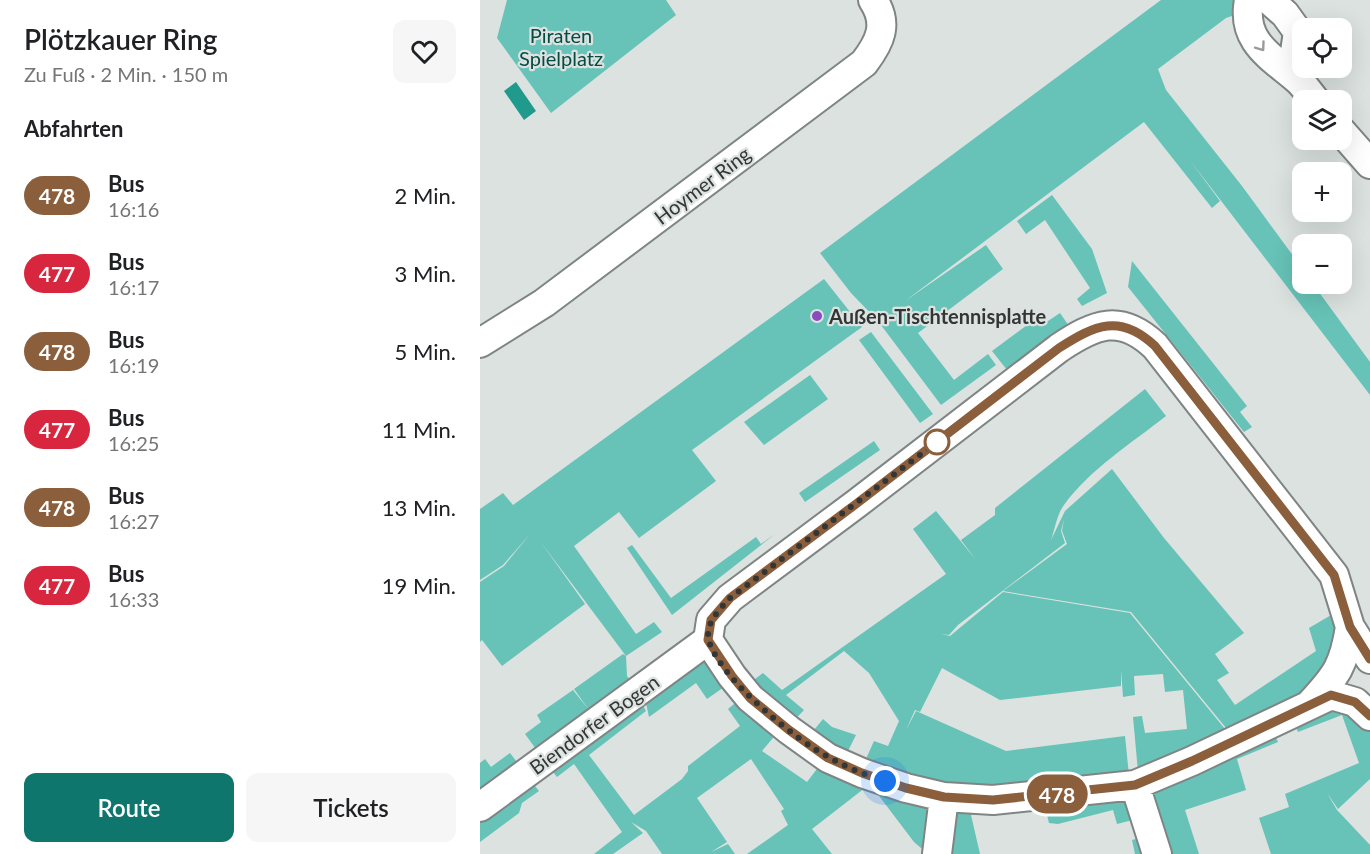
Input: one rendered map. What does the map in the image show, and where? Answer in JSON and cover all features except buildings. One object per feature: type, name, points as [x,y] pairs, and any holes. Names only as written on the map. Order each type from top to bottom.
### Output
[{"type":"street","name":"Hoymer Ring","points":[[480,343],[544,303],[864,63],[878,45],[883,27],[880,10],[873,0]]},
{"type":"street","points":[[1249,0],[1247,20],[1255,39],[1267,56],[1307,90]]},
{"type":"street","points":[[1269,0],[1285,14],[1298,32],[1293,64],[1307,90]]},
{"type":"street","points":[[1352,144],[1370,164]]},
{"type":"street","points":[[1113,325],[1128,327],[1140,333],[1155,346],[1303,534],[1334,575],[1350,627],[1363,685],[1311,703],[1192,761],[1135,785],[993,800],[944,797],[906,788],[828,758],[750,698],[718,657],[708,640],[711,620],[730,598],[1059,348],[1085,331],[1113,325]]},
{"type":"street","points":[[1311,703],[1339,670],[1345,655],[1350,627]]},
{"type":"street","name":"Biendorfer Bogen","points":[[480,807],[708,640]]},
{"type":"street","points":[[1135,785],[1157,854]]},
{"type":"street","points":[[937,854],[944,797]]},
{"type":"green space","name":"Piraten Spielplatz","points":[[507,0],[666,0],[676,15],[551,113],[497,38]]},
{"type":"green space","points":[[1161,0],[1249,0],[1247,11],[1226,18],[1158,69],[1166,90],[1242,186],[1292,254],[1292,293],[1189,159],[1220,201],[1212,208],[1144,122],[905,301],[986,245],[1003,269],[918,333],[954,380],[988,354],[996,365],[941,405],[878,321],[851,293],[820,253]]},
{"type":"green space","points":[[1052,195],[1092,249],[1107,293],[1082,306],[1077,299],[1090,288],[1045,220],[1026,234],[1017,221]]},
{"type":"green space","points":[[1132,261],[1247,406],[1240,412],[1252,427],[1244,432],[1128,287]]},
{"type":"green space","points":[[824,279],[862,327],[692,450],[716,481],[639,538],[619,512],[574,546],[636,634],[654,622],[662,632],[626,656],[540,541],[585,604],[502,666],[482,640],[480,642],[480,582],[504,566],[530,534],[503,565],[480,580],[480,509],[503,493],[513,505]]},
{"type":"green space","points":[[1293,294],[1320,294],[1370,362],[1370,395]]},
{"type":"green space","points":[[1060,313],[1076,336],[1015,380],[992,351],[1038,317],[1045,323]]},
{"type":"green space","points":[[871,332],[933,414],[920,423],[859,340]]},
{"type":"green space","points":[[810,375],[828,399],[764,445],[744,422]]},
{"type":"green space","points":[[1145,389],[1166,416],[1112,457],[1074,492],[1060,513],[1051,540],[1065,511],[1112,469],[1164,538],[1244,633],[1215,654],[1229,673],[1217,680],[1235,705],[1316,651],[1309,628],[1343,608],[1338,670],[1235,739],[1131,612],[1003,591],[1067,544],[1062,531],[1064,519],[1061,531],[1065,543],[958,625],[949,635],[941,634],[950,636],[1003,592],[1130,613],[1234,740],[1139,783],[1133,717],[1142,716],[1145,733],[1187,729],[1183,690],[1165,692],[1163,674],[1134,676],[1135,695],[1123,697],[1121,670],[1121,686],[1000,700],[942,668],[920,712],[915,710],[906,730],[916,711],[1006,751],[1125,736],[1130,785],[994,800],[860,772],[874,741],[888,746],[899,721],[869,673],[844,651],[786,695],[804,710],[787,728],[743,688],[763,673],[782,690],[946,574],[913,529],[936,511],[976,560],[961,540],[995,515],[995,508]]},
{"type":"green space","points":[[874,441],[880,450],[805,502],[799,493]]},
{"type":"green space","points":[[775,534],[672,615],[627,548],[632,545],[671,598],[756,537],[761,544]]},
{"type":"green space","points":[[708,641],[734,680],[707,699],[696,683],[649,717],[646,703],[637,693]]},
{"type":"green space","points":[[623,654],[626,656],[627,676],[638,691],[544,760],[525,734],[541,722],[537,715],[573,690],[589,710],[574,689]]},
{"type":"green space","points":[[746,694],[783,726],[762,751],[807,782],[826,757],[943,798],[928,854],[914,842],[870,784],[812,829],[832,854],[747,854],[788,825],[781,811],[784,809],[751,759],[697,798],[727,842],[711,852],[728,844],[735,854],[662,854],[646,831],[631,822],[643,833],[613,854],[594,854],[622,832],[574,764],[557,777],[545,762],[638,696],[646,711],[589,755],[634,815],[682,779],[688,771],[688,766],[740,726],[728,709]]},
{"type":"green space","points":[[1311,703],[1346,709],[1370,730],[1370,779],[1338,809],[1327,793],[1337,810],[1370,845],[1370,854],[1271,854],[1259,818],[1289,807],[1285,794],[1359,763],[1342,715],[1298,732],[1290,714]]},
{"type":"green space","points":[[823,719],[832,727],[856,735],[842,763],[805,741]]},
{"type":"green space","points":[[1270,725],[1278,742],[1237,759],[1246,790],[1185,810],[1199,854],[1135,854],[1132,840],[1151,835],[1135,785]]},
{"type":"green space","points":[[510,753],[526,774],[480,807],[480,763],[485,759],[491,767]]},
{"type":"green space","points":[[526,775],[539,791],[522,803],[519,813],[480,842],[480,808]]},
{"type":"green space","points":[[1134,786],[1144,817],[1117,824],[1113,810],[1058,824],[1049,823],[1044,803],[971,815],[980,854],[938,854],[945,798]]},
{"type":"shaded area","points":[[516,82],[536,111],[524,120],[504,91]]},
{"type":"bus line","name":"478","points":[[1370,659],[1350,627],[1334,575],[1303,534],[1155,346],[1140,333],[1128,327],[1113,325],[1085,331],[1059,348],[730,598],[711,620],[708,640],[718,657],[750,698],[828,758],[906,788],[944,797],[993,800],[1135,785],[1192,761],[1331,695],[1355,702],[1370,716]]},
{"type":"place","name":"Außen-Tischtennisplatte","points":[[817,316]]},
{"type":"route","points":[[885,781],[828,758],[750,698],[718,657],[708,640],[711,620],[730,598],[945,436],[937,442]]}]
